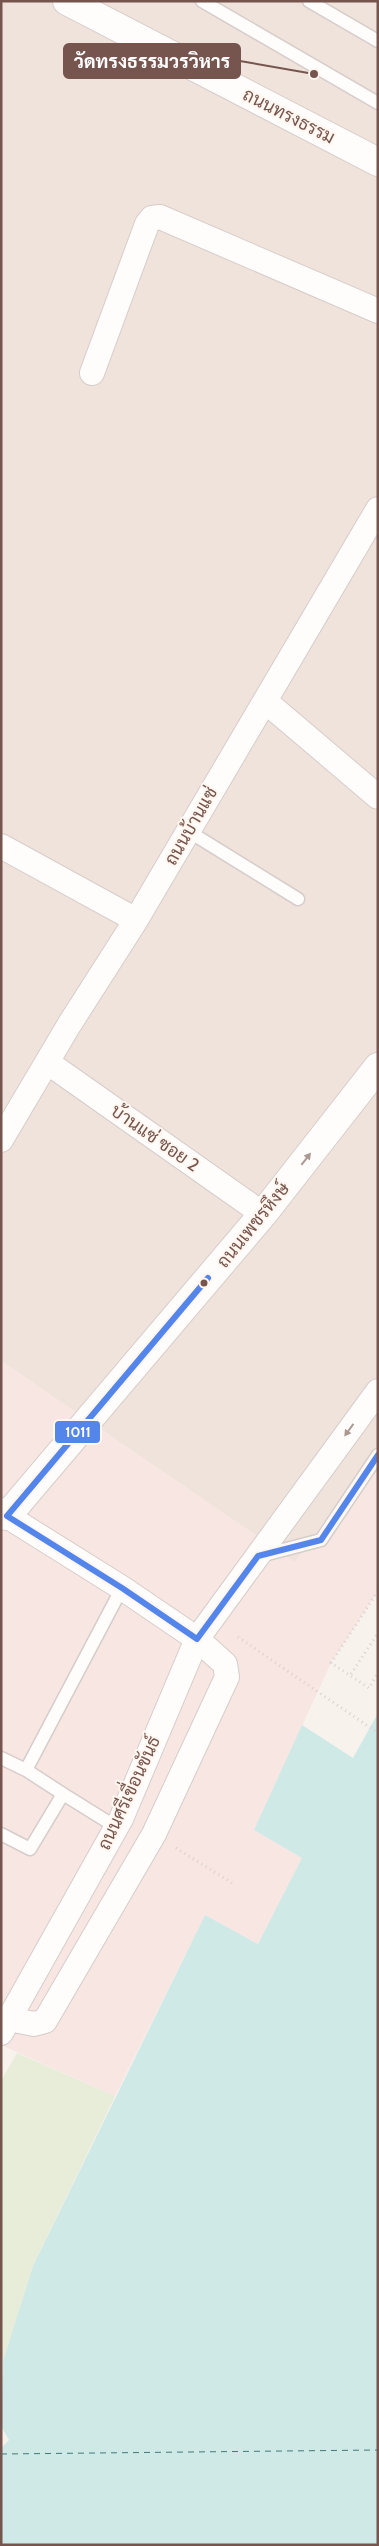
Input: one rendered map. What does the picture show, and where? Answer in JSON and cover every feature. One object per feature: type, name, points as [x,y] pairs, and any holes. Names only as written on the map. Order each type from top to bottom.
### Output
[{"type":"main road","name":"ถนนทรงธรรม","points":[[67,1],[378,162]]},
{"type":"main road","name":"ถนนเพชรหึงษ์","points":[[4,1514],[263,1214],[378,1067]]},
{"type":"street","points":[[92,373],[147,224],[152,218],[160,217],[378,311]]},
{"type":"street","name":"ถนนบ้านแซ่","points":[[1,1140],[47,1062],[136,920],[378,509]]},
{"type":"street","points":[[265,701],[378,797]]},
{"type":"street","points":[[1,846],[136,920]]},
{"type":"street","name":"บ้านแซ่ ซอย 2","points":[[47,1062],[263,1214]]},
{"type":"street","name":"ถนนศรีเขื่อนขันธ์","points":[[5,2026],[116,1827],[196,1639],[378,1391]]},
{"type":"street","points":[[4,1514],[122,1588],[196,1639],[225,1664],[227,1677],[154,1834],[44,2021],[34,2024],[5,2026]]},
{"type":"lane","points":[[202,1],[378,103]]},
{"type":"lane","points":[[309,1],[378,41]]},
{"type":"lane","points":[[188,831],[298,899]]},
{"type":"lane","points":[[258,1556],[321,1540],[378,1455]]},
{"type":"lane","points":[[26,1770],[122,1588]]},
{"type":"lane","points":[[1,1758],[26,1770],[116,1827]]},
{"type":"lane","points":[[1,1834],[30,1849],[63,1794]]},
{"type":"path","points":[[378,1591],[331,1663],[351,1674],[369,1688],[378,1673]]},
{"type":"path","points":[[211,1618],[378,1733]]},
{"type":"path","points":[[351,1674],[378,1633]]},
{"type":"shaded area","points":[[1,1],[378,1],[378,1448],[295,1562],[1,1361]]},
{"type":"shaded area","points":[[1,1361],[295,1562],[378,1448],[378,1591],[331,1663],[254,1830],[302,1858],[258,1944],[205,1915],[115,2096],[1,2045]]},
{"type":"green space","points":[[17,2053],[115,2096],[33,2266],[3,2361],[1,2374],[1,2081]]},
{"type":"water","points":[[378,1713],[378,2545],[1,2545],[1,2448],[9,2440],[1,2426],[3,2361],[33,2266],[205,1915],[258,1944],[302,1858],[254,1830],[302,1725],[353,1758]]},
{"type":"ferry route","points":[[1,2454],[378,2450]]},
{"type":"transit line","name":"1011","points":[[208,1278],[7,1516],[122,1588],[197,1639],[258,1556],[321,1540],[378,1455]]},
{"type":"place","name":"วัดทรงธรรมวรวิหาร","points":[[314,74]]}]
